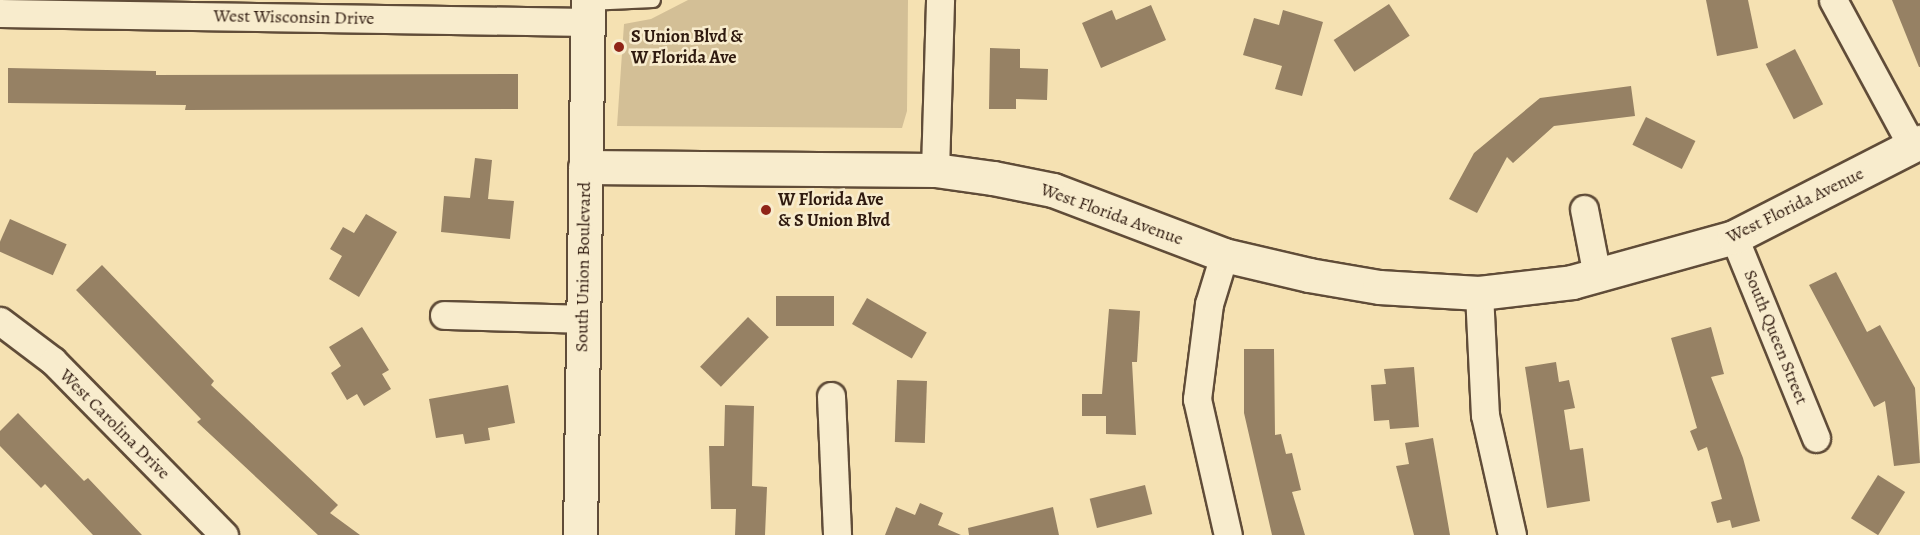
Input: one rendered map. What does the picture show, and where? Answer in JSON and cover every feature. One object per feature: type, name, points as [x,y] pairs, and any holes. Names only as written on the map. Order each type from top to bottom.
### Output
[{"type":"street","points":[[935,170],[940,0]]},
{"type":"street","points":[[1833,0],[1916,144]]},
{"type":"street","name":"West Wisconsin Drive","points":[[0,13],[588,8]]},
{"type":"street","name":"South Union Boulevard","points":[[580,535],[588,8]]},
{"type":"street","name":"West Florida Avenue","points":[[585,167],[935,170],[1053,190],[1224,255],[1379,287],[1479,293],[1597,276],[1734,237],[1916,144]]},
{"type":"street","points":[[1584,209],[1597,276]]},
{"type":"street","name":"South Queen Street","points":[[1734,237],[1816,438]]},
{"type":"street","points":[[1224,255],[1209,304],[1197,399],[1228,535]]},
{"type":"street","points":[[1479,293],[1485,415],[1512,535]]},
{"type":"street","points":[[444,315],[583,318]]},
{"type":"street","name":"West Carolina Drive","points":[[0,321],[53,361],[224,535]]},
{"type":"street","points":[[831,396],[837,535]]},
{"type":"lane","points":[[588,8],[652,0]]},
{"type":"shaded area","points":[[688,0],[908,0],[907,111],[902,128],[617,126],[624,24],[651,19]]},
{"type":"building","points":[[1706,0],[1748,0],[1758,48],[1717,56]]},
{"type":"building","points":[[1892,0],[1920,0],[1920,67],[1919,67]]},
{"type":"building","points":[[1389,4],[1410,36],[1354,72],[1334,40]]},
{"type":"building","points":[[1151,5],[1166,40],[1101,68],[1082,23],[1112,10],[1116,20]]},
{"type":"building","points":[[1283,10],[1323,22],[1302,96],[1275,89],[1282,66],[1243,55],[1254,18],[1279,25]]},
{"type":"building","points":[[990,48],[1020,49],[1020,68],[1048,69],[1047,100],[1016,99],[1016,109],[989,109]]},
{"type":"building","points":[[1795,49],[1823,104],[1794,119],[1766,64]]},
{"type":"building","points":[[8,68],[156,71],[156,75],[518,74],[518,109],[185,110],[186,105],[8,103]]},
{"type":"building","points":[[1631,86],[1635,116],[1554,126],[1513,163],[1507,157],[1477,213],[1449,199],[1474,153],[1540,98]]},
{"type":"building","points":[[1646,117],[1695,141],[1682,169],[1632,145]]},
{"type":"building","points":[[475,158],[492,160],[488,199],[514,201],[510,239],[441,232],[444,196],[470,198]]},
{"type":"building","points":[[366,214],[397,232],[359,297],[329,279],[342,256],[330,249],[343,227],[354,233]]},
{"type":"building","points":[[10,219],[67,244],[53,275],[0,252],[0,241]]},
{"type":"building","points":[[102,265],[214,381],[211,385],[338,505],[330,513],[360,535],[318,535],[197,422],[201,419],[76,290]]},
{"type":"building","points":[[1836,272],[1867,332],[1880,325],[1915,388],[1920,463],[1894,466],[1885,401],[1874,407],[1809,285]]},
{"type":"building","points":[[776,296],[834,296],[834,326],[776,326]]},
{"type":"building","points":[[867,298],[927,333],[912,358],[852,324]]},
{"type":"building","points":[[1109,309],[1140,311],[1137,362],[1132,362],[1136,435],[1106,434],[1106,416],[1082,416],[1082,394],[1102,394]]},
{"type":"building","points":[[748,317],[769,337],[721,387],[700,367]]},
{"type":"building","points":[[362,327],[389,370],[382,374],[391,389],[364,406],[357,394],[347,400],[331,373],[341,366],[329,347]]},
{"type":"building","points":[[1711,327],[1724,374],[1711,377],[1743,458],[1760,521],[1732,528],[1730,520],[1717,523],[1711,502],[1722,499],[1707,447],[1698,451],[1690,431],[1697,428],[1671,338]]},
{"type":"building","points":[[1244,349],[1274,349],[1275,435],[1281,434],[1286,454],[1292,453],[1301,490],[1292,492],[1305,535],[1272,535],[1244,413]]},
{"type":"building","points":[[1556,362],[1559,382],[1569,380],[1575,408],[1564,410],[1570,450],[1583,448],[1590,501],[1547,508],[1525,367]]},
{"type":"building","points":[[1414,367],[1419,427],[1390,429],[1389,420],[1374,421],[1371,385],[1386,384],[1384,369]]},
{"type":"building","points":[[897,380],[927,381],[925,443],[895,442]]},
{"type":"building","points":[[508,385],[515,423],[488,428],[490,440],[465,444],[463,434],[436,438],[429,399]]},
{"type":"building","points":[[725,405],[754,406],[752,486],[767,487],[765,535],[735,535],[736,509],[711,509],[709,446],[724,446]]},
{"type":"building","points":[[18,413],[84,481],[88,478],[142,535],[93,535],[45,484],[41,488],[0,446],[0,431]]},
{"type":"building","points":[[1433,438],[1450,535],[1414,535],[1396,466],[1409,464],[1405,443]]},
{"type":"building","points":[[1878,475],[1905,492],[1878,535],[1851,518]]},
{"type":"building","points":[[1145,485],[1152,514],[1097,528],[1090,499]]},
{"type":"building","points":[[920,503],[943,513],[938,525],[961,535],[885,535],[896,507],[915,515]]},
{"type":"building","points":[[1053,507],[1059,535],[969,535],[968,528]]},
{"type":"place","name":"S Union Blvd & W Florida Ave","points":[[619,47]]},
{"type":"place","name":"W Florida Ave & S Union Blvd","points":[[766,210]]}]
